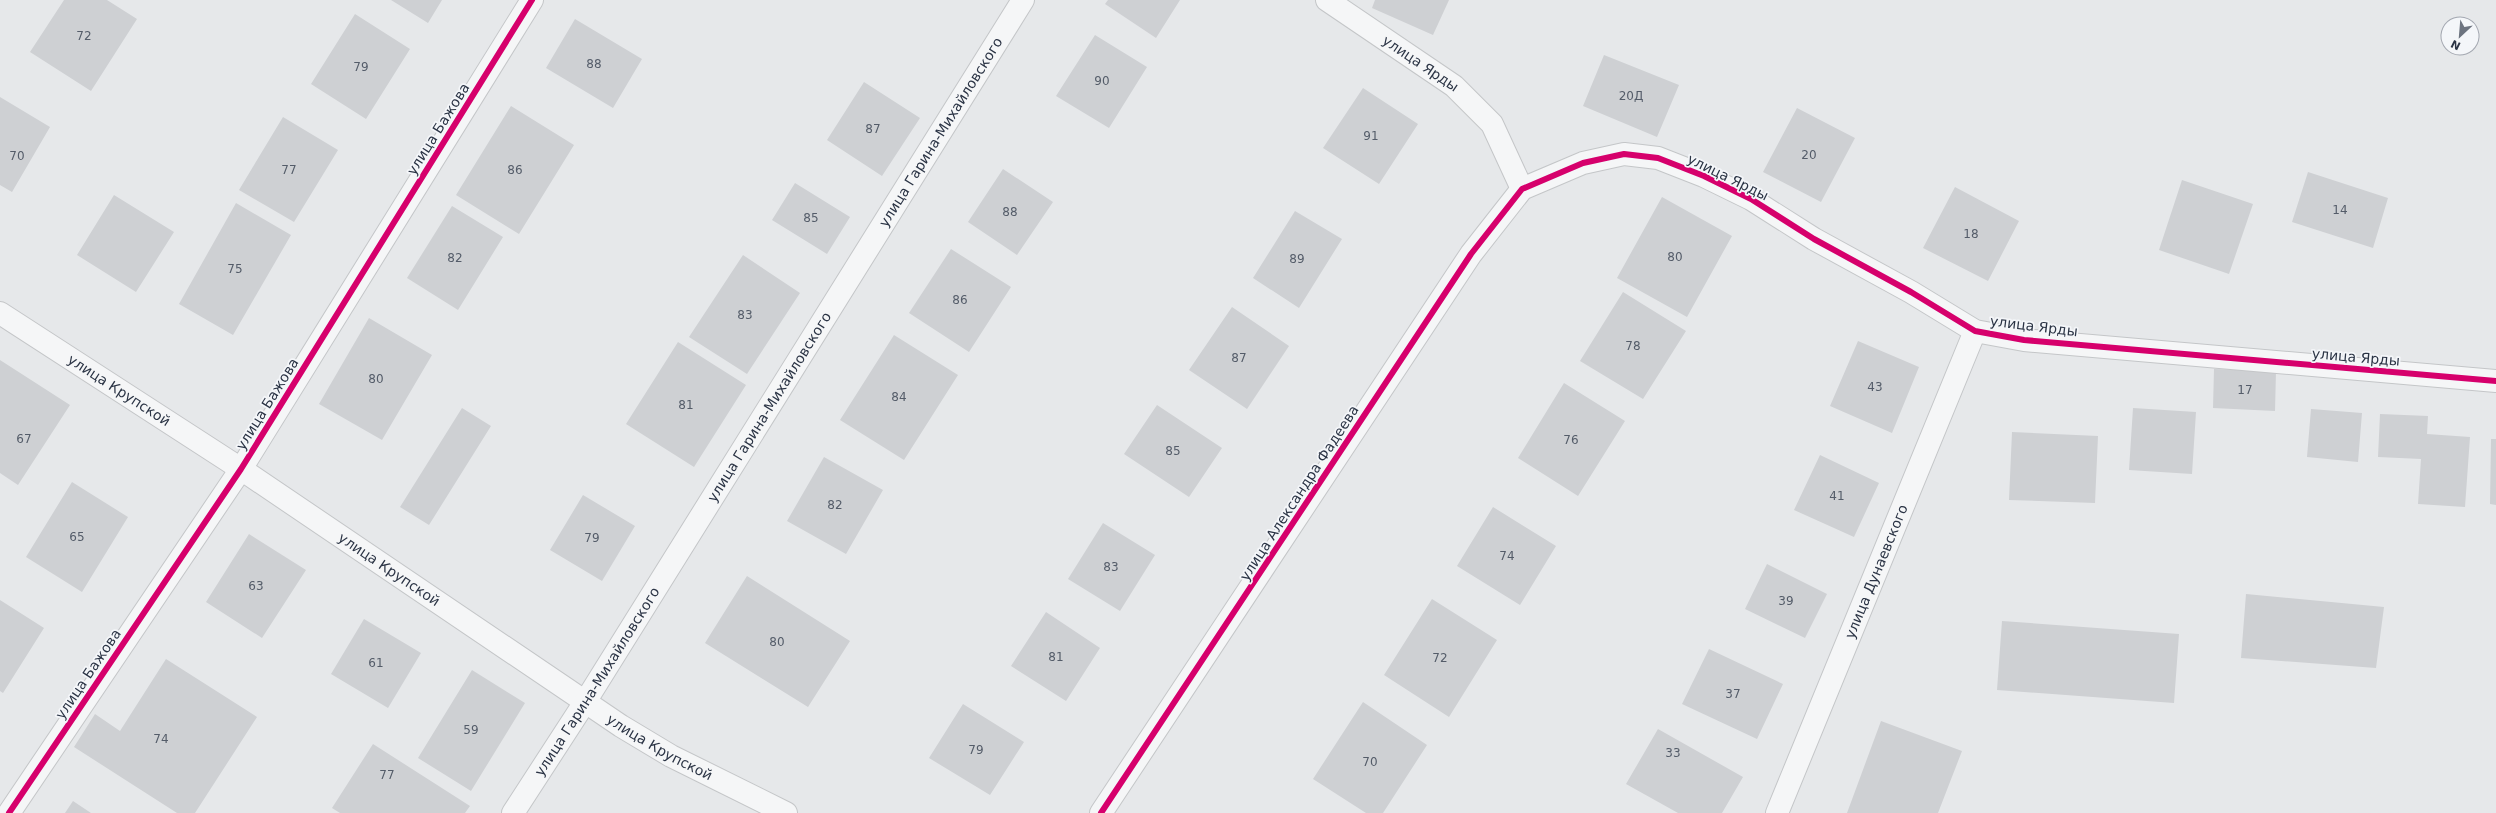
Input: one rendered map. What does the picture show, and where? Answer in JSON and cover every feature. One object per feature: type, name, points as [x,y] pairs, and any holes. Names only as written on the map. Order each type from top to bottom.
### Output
[{"type":"street","name":"улица Бажова","points":[[9,813],[241,469],[532,0]]},
{"type":"street","name":"улица Гарина-Михайловского","points":[[513,813],[585,702],[1023,0]]},
{"type":"street","name":"улица Ярды","points":[[1327,0],[1454,86],[1492,124],[1522,189],[1584,163],[1624,154],[1658,158],[1704,176],[1751,199],[1814,239],[1911,292],[1975,331],[2024,340],[2496,381]]},
{"type":"street","name":"улица Александра Фадеева","points":[[1101,813],[1471,254],[1522,189]]},
{"type":"street","name":"улица Крупской","points":[[0,313],[241,469],[585,702],[671,756],[786,813]]},
{"type":"street","name":"улица Дунаевского","points":[[1777,813],[1975,331]]},
{"type":"building","points":[[64,0],[107,0],[137,19],[91,91],[30,52]]},
{"type":"building","points":[[391,0],[442,0],[428,23]]},
{"type":"building","points":[[1108,0],[1180,0],[1156,38],[1105,4]]},
{"type":"building","points":[[1375,0],[1449,0],[1433,35],[1372,8]]},
{"type":"building","points":[[355,14],[410,49],[366,119],[311,84]]},
{"type":"building","points":[[575,19],[642,59],[613,108],[546,68]]},
{"type":"building","points":[[1095,35],[1147,67],[1109,128],[1056,96]]},
{"type":"building","points":[[1604,55],[1679,85],[1657,137],[1583,106]]},
{"type":"building","points":[[864,82],[920,118],[882,176],[827,140]]},
{"type":"building","points":[[1363,88],[1418,124],[1379,184],[1323,148]]},
{"type":"building","points":[[0,97],[50,127],[12,192],[0,185]]},
{"type":"building","points":[[511,106],[574,145],[519,234],[456,195]]},
{"type":"building","points":[[1797,108],[1855,138],[1821,202],[1763,172]]},
{"type":"building","points":[[283,117],[338,150],[294,222],[239,190]]},
{"type":"building","points":[[1003,169],[1053,202],[1017,255],[968,222]]},
{"type":"building","points":[[2308,172],[2388,198],[2373,248],[2292,222]]},
{"type":"building","points":[[2182,180],[2253,204],[2229,274],[2159,250]]},
{"type":"building","points":[[795,183],[850,217],[827,254],[772,220]]},
{"type":"building","points":[[1955,187],[2019,221],[1988,281],[1923,248]]},
{"type":"building","points":[[114,195],[174,232],[136,292],[77,255]]},
{"type":"building","points":[[1662,197],[1732,236],[1687,317],[1617,278]]},
{"type":"building","points":[[236,203],[291,235],[233,335],[179,304]]},
{"type":"building","points":[[452,206],[503,237],[458,310],[407,278]]},
{"type":"building","points":[[1295,211],[1342,239],[1299,308],[1253,278]]},
{"type":"building","points":[[951,249],[1011,287],[969,352],[909,313]]},
{"type":"building","points":[[743,255],[800,293],[747,374],[689,337]]},
{"type":"building","points":[[1623,292],[1686,331],[1643,399],[1580,361]]},
{"type":"building","points":[[1232,307],[1289,346],[1247,409],[1189,370]]},
{"type":"building","points":[[369,318],[432,355],[382,440],[319,404]]},
{"type":"building","points":[[894,335],[958,375],[904,460],[840,420]]},
{"type":"building","points":[[1858,341],[1919,367],[1892,433],[1830,406]]},
{"type":"building","points":[[678,342],[746,385],[694,467],[626,424]]},
{"type":"building","points":[[0,360],[70,405],[18,485],[0,473]]},
{"type":"building","points":[[2214,369],[2276,371],[2275,411],[2213,408]]},
{"type":"building","points":[[1564,383],[1625,421],[1578,496],[1518,458]]},
{"type":"building","points":[[1157,405],[1222,448],[1189,497],[1124,454]]},
{"type":"building","points":[[462,408],[491,426],[429,525],[400,507]]},
{"type":"building","points":[[2133,408],[2196,412],[2192,474],[2129,470]]},
{"type":"building","points":[[2311,409],[2362,413],[2358,462],[2307,457]]},
{"type":"building","points":[[2380,414],[2428,416],[2427,434],[2470,437],[2465,507],[2418,504],[2421,459],[2378,457]]},
{"type":"building","points":[[2012,432],[2098,436],[2095,503],[2009,500]]},
{"type":"building","points":[[2491,439],[2496,439],[2496,505],[2490,504]]},
{"type":"building","points":[[1820,455],[1879,483],[1854,537],[1794,510]]},
{"type":"building","points":[[824,457],[883,490],[846,554],[787,521]]},
{"type":"building","points":[[72,482],[128,517],[82,592],[26,557]]},
{"type":"building","points":[[583,495],[635,526],[602,581],[550,550]]},
{"type":"building","points":[[1493,507],[1556,546],[1520,605],[1457,566]]},
{"type":"building","points":[[1103,523],[1155,555],[1120,611],[1068,579]]},
{"type":"building","points":[[249,534],[306,570],[262,638],[206,602]]},
{"type":"building","points":[[1767,564],[1827,594],[1805,638],[1745,609]]},
{"type":"building","points":[[747,576],[850,641],[808,707],[705,643]]},
{"type":"building","points":[[2246,594],[2384,607],[2376,668],[2241,658]]},
{"type":"building","points":[[1432,599],[1497,640],[1449,717],[1384,675]]},
{"type":"building","points":[[0,600],[44,628],[3,693],[0,691]]},
{"type":"building","points":[[1046,612],[1100,648],[1066,701],[1011,666]]},
{"type":"building","points":[[364,619],[421,653],[388,708],[331,674]]},
{"type":"building","points":[[2002,621],[2179,634],[2174,703],[1997,690]]},
{"type":"building","points":[[1709,649],[1783,684],[1757,739],[1682,704]]},
{"type":"building","points":[[166,659],[257,717],[195,813],[177,813],[74,747],[95,714],[120,731]]},
{"type":"building","points":[[472,670],[525,703],[471,791],[418,758]]},
{"type":"building","points":[[1363,702],[1427,745],[1383,813],[1366,813],[1313,779]]},
{"type":"building","points":[[963,704],[1024,742],[990,795],[929,758]]},
{"type":"building","points":[[1881,721],[1962,751],[1938,813],[1847,813]]},
{"type":"building","points":[[1658,729],[1743,777],[1722,813],[1678,813],[1626,784]]},
{"type":"building","points":[[373,744],[470,806],[465,813],[340,813],[332,808]]},
{"type":"building","points":[[73,801],[91,813],[65,813]]},
{"type":"cycle path","points":[[9,813],[241,469],[532,0]]},
{"type":"cycle path","points":[[1101,813],[1471,254],[1522,189],[1583,163],[1624,154],[1658,158],[1704,176],[1751,199],[1814,239],[1911,292],[1975,331],[2024,340],[2496,381]]}]
